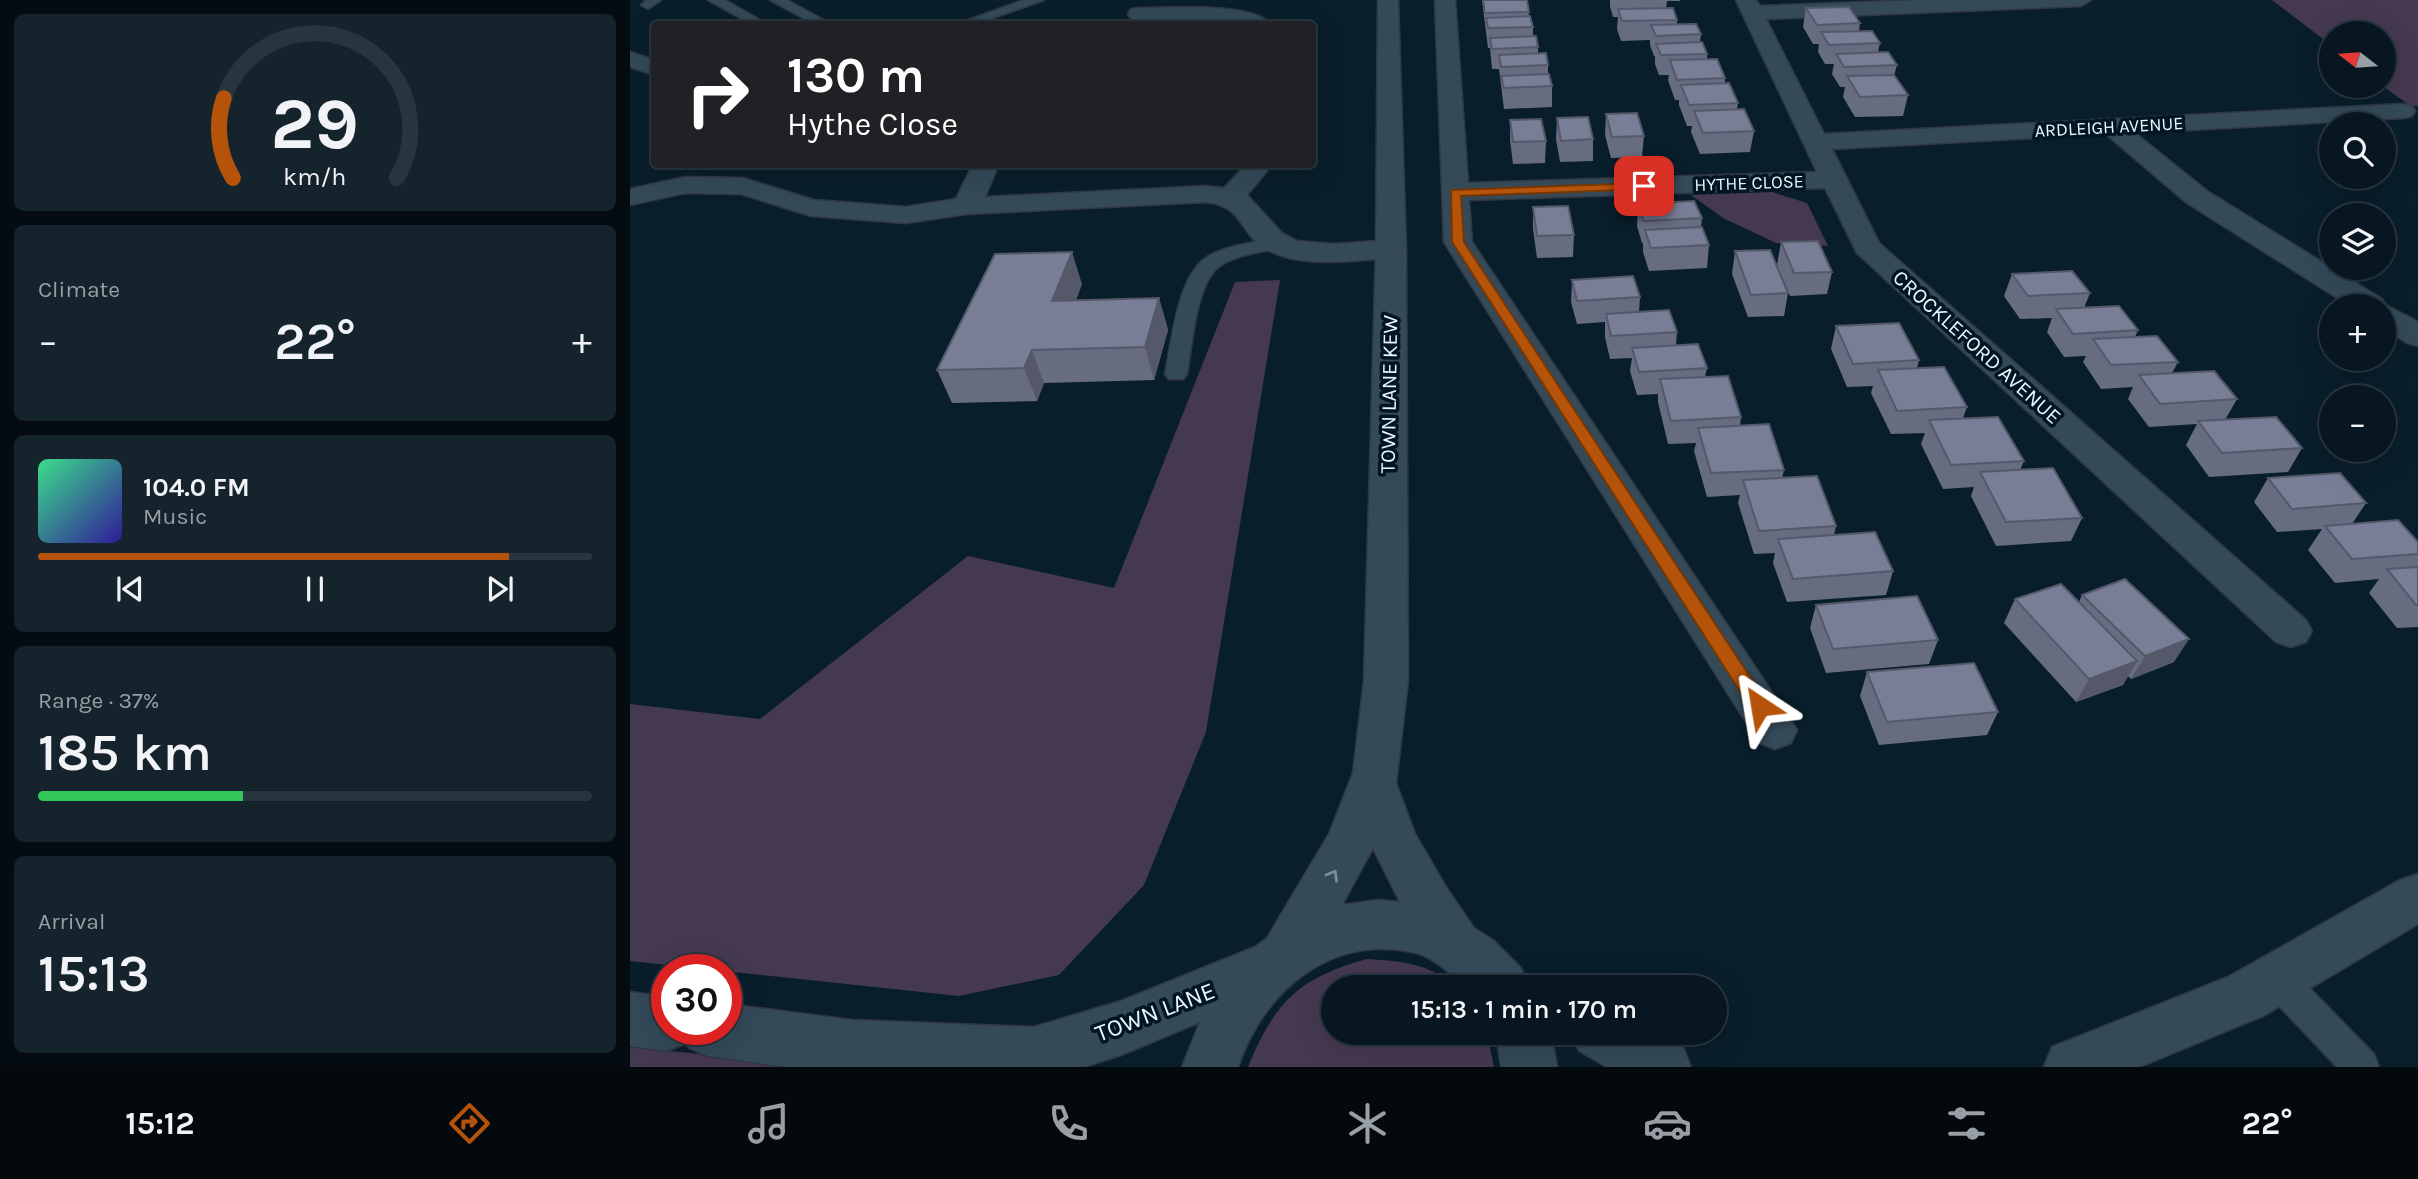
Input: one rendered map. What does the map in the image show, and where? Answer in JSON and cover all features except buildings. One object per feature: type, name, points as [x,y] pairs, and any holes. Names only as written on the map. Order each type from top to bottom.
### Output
[{"type":"street","points":[[1139,14],[1253,21],[1269,0]]},
{"type":"street","name":"TOWN LANE KEW","points":[[1280,960],[1350,844],[1374,788],[1385,681],[1391,248],[1388,0]]},
{"type":"street","points":[[1445,0],[1458,242],[1775,730]]},
{"type":"street","points":[[1749,6],[2081,0]]},
{"type":"street","name":"CROCKLEFORD AVENUE","points":[[1749,6],[1867,247],[2291,631]]},
{"type":"street","points":[[630,59],[651,67]]},
{"type":"street","name":"ARDLEIGH AVENUE","points":[[1815,142],[2403,111]]},
{"type":"street","points":[[2112,126],[2197,197],[2352,294]]},
{"type":"street","points":[[685,185],[704,168]]},
{"type":"street","points":[[967,206],[984,168]]},
{"type":"street","points":[[1230,197],[1247,183],[1254,168]]},
{"type":"street","name":"HYTHE CLOSE","points":[[1455,192],[1832,180]]},
{"type":"street","points":[[630,197],[685,185],[743,186],[811,208],[906,215],[967,206],[1206,194],[1230,197],[1239,202],[1254,222],[1276,243],[1308,251],[1391,248]]},
{"type":"street","points":[[2396,322],[2418,336]]},
{"type":"street","name":"TOWN LANE KEW","points":[[1374,788],[1399,856],[1420,895],[1490,970]]},
{"type":"street","points":[[2072,1067],[2246,996],[2418,897]]},
{"type":"street","points":[[1210,1067],[1223,1027],[1251,986],[1280,960],[1326,933],[1370,924],[1413,926],[1490,970]]},
{"type":"street","name":"TOWN LANE","points":[[742,1033],[852,1048],[1046,1061],[1280,960]]},
{"type":"street","points":[[630,1019],[651,1022]]},
{"type":"street","points":[[1527,1045],[1529,1067]]},
{"type":"street","points":[[1622,1045],[1663,1067]]},
{"type":"lane","points":[[715,0],[754,21]]},
{"type":"lane","points":[[777,0],[818,21]]},
{"type":"lane","points":[[973,21],[1037,0]]},
{"type":"lane","points":[[1176,374],[1199,274],[1212,263],[1227,256],[1276,243]]},
{"type":"lane","points":[[2277,979],[2361,1067]]},
{"type":"shaded area","points":[[2272,0],[2418,0],[2418,106],[2409,105],[2396,96],[2396,21],[2319,21],[2319,36]]},
{"type":"shaded area","points":[[1772,192],[1807,203],[1828,246],[1776,243],[1723,218],[1691,195]]},
{"type":"shaded area","points":[[1280,280],[1206,732],[1144,885],[1059,975],[959,996],[742,973],[742,954],[651,954],[651,963],[630,961],[630,704],[760,719],[968,556],[1114,588],[1235,282]]},
{"type":"shaded area","points":[[1367,959],[1403,962],[1438,975],[1324,975]]},
{"type":"shaded area","points":[[1321,977],[1321,1045],[1489,1045],[1494,1067],[1248,1067],[1268,1025],[1292,995]]},
{"type":"shaded area","points":[[630,1047],[833,1067],[630,1067]]},
{"type":"route","points":[[1644,186],[1455,192],[1458,242],[1760,706]]}]
